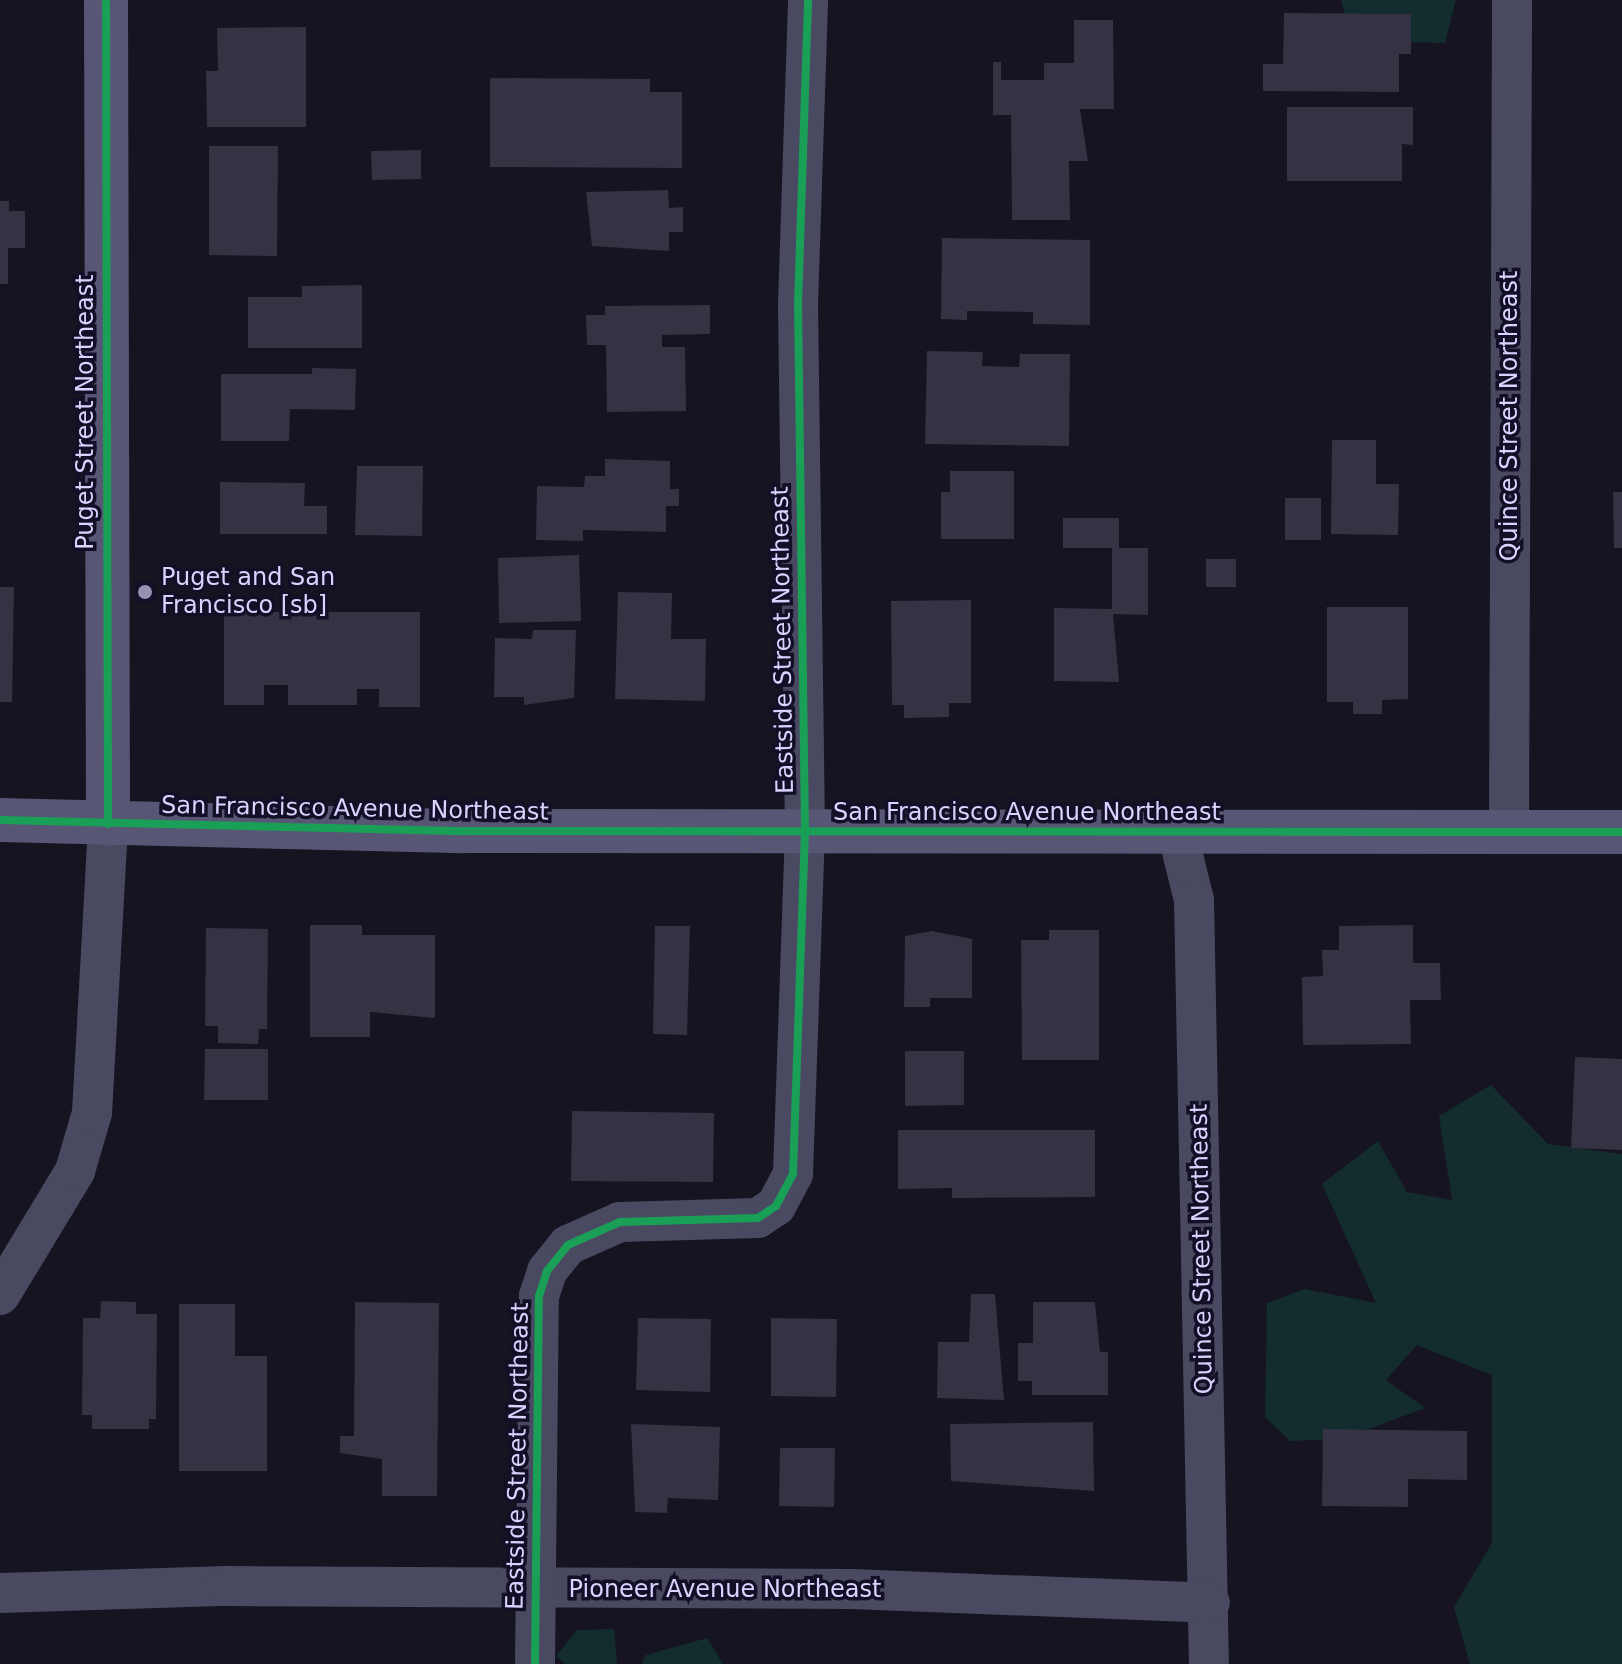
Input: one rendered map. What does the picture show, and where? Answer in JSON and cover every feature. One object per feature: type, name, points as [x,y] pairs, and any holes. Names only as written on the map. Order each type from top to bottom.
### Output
[{"type":"street","name":"Puget Street Northeast","points":[[0,1295],[75,1171],[92,1113],[108,824],[106,0]]},
{"type":"street","name":"Eastside Street Northeast","points":[[535,1664],[539,1296],[547,1271],[568,1245],[620,1222],[758,1218],[776,1206],[793,1174],[805,831],[798,304],[808,0]]},
{"type":"street","name":"Quince Street Northeast","points":[[1509,831],[1512,0]]},
{"type":"street","name":"San Francisco Avenue Northeast","points":[[0,820],[108,824],[1178,835],[1622,832]]},
{"type":"street","name":"Quince Street Northeast","points":[[1178,835],[1194,900],[1209,1664]]},
{"type":"street","name":"Pioneer Avenue Northeast","points":[[0,1593],[851,1589],[1210,1603]]},
{"type":"green space","points":[[1341,0],[1456,0],[1445,43],[1352,41]]},
{"type":"green space","points":[[1491,1085],[1548,1144],[1622,1154],[1622,1664],[1470,1664],[1454,1607],[1492,1543],[1492,1375],[1417,1345],[1386,1380],[1425,1408],[1342,1439],[1290,1441],[1265,1417],[1267,1303],[1305,1289],[1376,1303],[1322,1184],[1378,1141],[1407,1192],[1452,1200],[1439,1116]]},
{"type":"green space","points":[[614,1629],[617,1664],[565,1664],[556,1656],[577,1630]]},
{"type":"green space","points":[[707,1638],[723,1664],[641,1664],[646,1655]]},
{"type":"building","points":[[1284,13],[1411,14],[1411,54],[1399,54],[1399,92],[1263,91],[1263,64],[1283,64]]},
{"type":"building","points":[[1074,20],[1113,20],[1114,109],[1080,109],[1088,161],[1069,161],[1070,220],[1012,220],[1011,115],[993,115],[993,62],[1001,62],[1001,80],[1044,80],[1044,63],[1074,63]]},
{"type":"building","points":[[306,27],[306,127],[207,127],[206,71],[218,71],[217,28]]},
{"type":"building","points":[[490,78],[650,79],[650,92],[682,92],[682,168],[490,167]]},
{"type":"building","points":[[1287,107],[1413,107],[1413,145],[1402,144],[1402,181],[1287,181]]},
{"type":"building","points":[[209,146],[278,146],[277,256],[209,255]]},
{"type":"building","points":[[421,150],[421,179],[372,180],[371,151]]},
{"type":"building","points":[[668,190],[669,208],[683,207],[683,232],[669,232],[669,251],[592,246],[586,192]]},
{"type":"building","points":[[0,201],[9,201],[9,211],[25,211],[25,248],[8,248],[8,284],[0,284]]},
{"type":"building","points":[[942,238],[1090,240],[1090,325],[1033,324],[1033,312],[967,311],[967,320],[941,319]]},
{"type":"building","points":[[362,285],[362,348],[248,348],[248,297],[302,297],[302,286]]},
{"type":"building","points":[[710,305],[710,334],[662,335],[662,347],[685,347],[686,411],[607,412],[606,345],[587,345],[586,315],[605,315],[605,306]]},
{"type":"building","points":[[927,351],[983,352],[982,366],[1019,367],[1020,354],[1070,354],[1069,446],[925,444]]},
{"type":"building","points":[[312,368],[356,369],[355,410],[290,409],[289,441],[221,441],[221,374],[312,374]]},
{"type":"building","points":[[1332,440],[1376,440],[1376,484],[1399,484],[1398,535],[1331,534]]},
{"type":"building","points":[[605,459],[670,461],[670,489],[679,489],[679,506],[666,506],[666,532],[583,530],[583,541],[536,540],[537,486],[584,487],[585,476],[605,476]]},
{"type":"building","points":[[357,466],[423,466],[422,536],[355,535]]},
{"type":"building","points":[[950,471],[1014,471],[1014,539],[941,539],[941,492],[950,492]]},
{"type":"building","points":[[220,482],[305,483],[304,506],[327,506],[327,534],[220,534]]},
{"type":"building","points":[[1613,492],[1622,492],[1622,548],[1614,548]]},
{"type":"building","points":[[1285,498],[1321,498],[1321,540],[1285,540]]},
{"type":"building","points":[[1063,518],[1119,518],[1119,548],[1148,548],[1148,615],[1113,614],[1119,682],[1054,681],[1054,608],[1112,609],[1112,548],[1063,548]]},
{"type":"building","points":[[579,555],[581,621],[499,623],[498,558]]},
{"type":"building","points":[[1206,559],[1236,559],[1236,587],[1206,587]]},
{"type":"building","points":[[0,587],[14,587],[12,702],[0,702]]},
{"type":"building","points":[[618,592],[672,593],[671,639],[706,639],[705,701],[615,699]]},
{"type":"building","points":[[971,600],[971,703],[949,703],[949,717],[904,718],[904,705],[892,705],[891,601]]},
{"type":"building","points":[[1327,607],[1408,607],[1408,699],[1382,700],[1382,714],[1353,714],[1353,702],[1327,702]]},
{"type":"building","points":[[224,612],[420,612],[420,707],[379,707],[379,689],[357,689],[357,705],[288,705],[288,685],[264,685],[264,705],[224,705]]},
{"type":"building","points":[[533,630],[576,630],[574,698],[524,705],[524,697],[494,697],[495,638],[532,639]]},
{"type":"building","points":[[310,925],[362,925],[362,935],[435,935],[435,1018],[370,1012],[370,1037],[310,1037]]},
{"type":"building","points":[[1413,925],[1413,963],[1440,963],[1441,1000],[1410,1000],[1411,1044],[1303,1045],[1302,977],[1323,976],[1322,950],[1339,950],[1339,926]]},
{"type":"building","points":[[655,926],[690,926],[687,1035],[653,1034]]},
{"type":"building","points":[[206,928],[268,929],[267,1029],[259,1029],[258,1044],[218,1043],[218,1026],[205,1026]]},
{"type":"building","points":[[1049,930],[1099,930],[1099,1060],[1022,1060],[1021,940],[1049,940]]},
{"type":"building","points":[[932,931],[972,939],[972,998],[930,998],[930,1007],[904,1007],[905,936]]},
{"type":"building","points":[[205,1049],[268,1049],[268,1100],[204,1100]]},
{"type":"building","points":[[905,1051],[964,1051],[964,1105],[905,1106]]},
{"type":"building","points":[[1575,1057],[1622,1059],[1622,1150],[1571,1148]]},
{"type":"building","points":[[572,1111],[714,1113],[713,1182],[571,1181]]},
{"type":"building","points":[[898,1130],[1095,1130],[1095,1197],[952,1198],[952,1188],[898,1189]]},
{"type":"building","points":[[971,1294],[995,1294],[1004,1400],[937,1398],[938,1342],[969,1342]]},
{"type":"building","points":[[101,1301],[136,1302],[136,1314],[157,1314],[156,1419],[149,1419],[149,1429],[92,1429],[92,1415],[82,1415],[83,1318],[100,1318]]},
{"type":"building","points":[[355,1302],[439,1303],[437,1496],[382,1496],[382,1459],[340,1453],[340,1436],[354,1436]]},
{"type":"building","points":[[1033,1302],[1095,1302],[1100,1352],[1108,1352],[1108,1395],[1032,1395],[1032,1381],[1018,1381],[1018,1343],[1033,1343]]},
{"type":"building","points":[[179,1304],[235,1304],[235,1356],[267,1356],[267,1471],[179,1471]]},
{"type":"building","points":[[638,1318],[711,1319],[710,1392],[636,1390]]},
{"type":"building","points":[[771,1318],[837,1319],[836,1397],[771,1396]]},
{"type":"building","points":[[1093,1422],[1094,1491],[951,1481],[950,1424]]},
{"type":"building","points":[[631,1424],[720,1427],[718,1500],[668,1498],[667,1513],[635,1512]]},
{"type":"building","points":[[1323,1429],[1467,1431],[1467,1480],[1408,1479],[1408,1507],[1322,1506]]},
{"type":"building","points":[[780,1448],[835,1448],[834,1507],[779,1506]]},
{"type":"cycle path","points":[[106,0],[108,824]]},
{"type":"cycle path","points":[[535,1664],[539,1296],[547,1271],[568,1245],[620,1222],[758,1218],[776,1206],[793,1174],[805,831],[798,304],[808,0]]},
{"type":"cycle path","points":[[0,820],[465,831],[1622,832]]},
{"type":"place","name":"Puget and San Francisco [sb]","points":[[145,592]]}]
